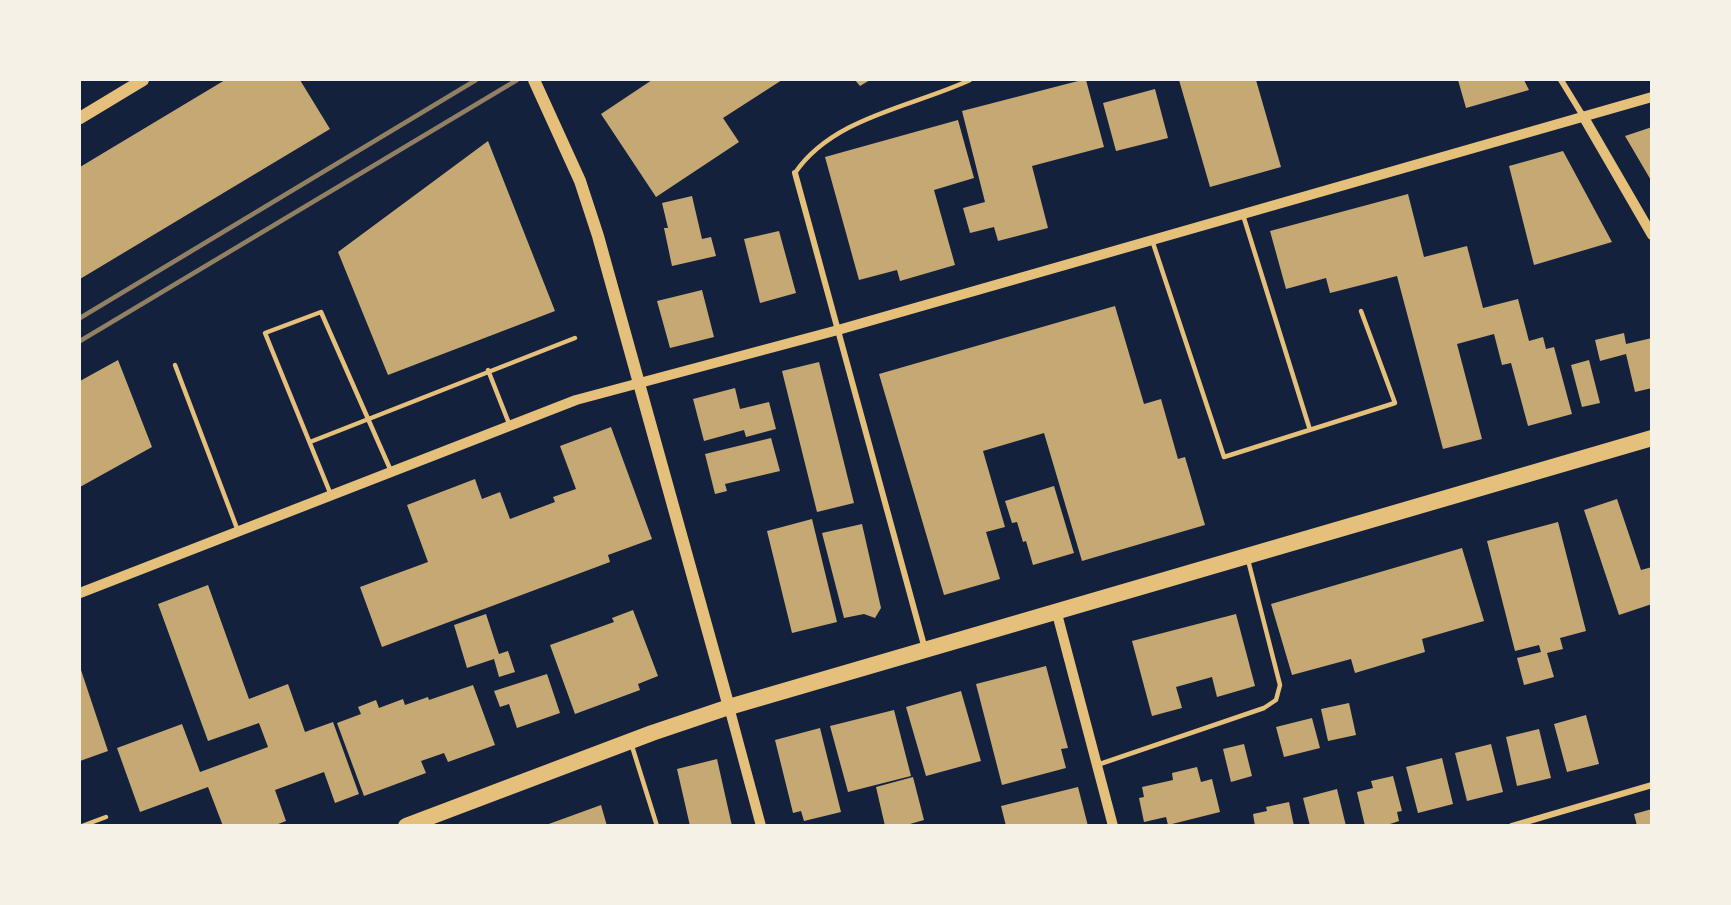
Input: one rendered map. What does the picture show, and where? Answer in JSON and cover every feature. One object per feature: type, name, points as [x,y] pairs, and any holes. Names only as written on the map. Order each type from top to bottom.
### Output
[{"type":"highway","points":[[407,825],[630,741],[729,707],[1652,438]]},
{"type":"main road","points":[[80,118],[143,80]]},
{"type":"main road","points":[[534,80],[580,181],[729,707]]},
{"type":"street","points":[[1561,80],[1652,235]]},
{"type":"street","points":[[80,593],[576,400],[636,382],[838,330],[1652,97]]},
{"type":"street","points":[[795,173],[925,649]]},
{"type":"street","points":[[1056,610],[1113,825]]},
{"type":"street","points":[[729,707],[761,825]]},
{"type":"street","points":[[1512,825],[1652,785]]},
{"type":"lane","points":[[795,173],[806,156],[831,138],[970,80]]},
{"type":"lane","points":[[1243,213],[1310,430]]},
{"type":"lane","points":[[1152,240],[1224,458],[1395,403],[1361,311]]},
{"type":"lane","points":[[331,495],[266,333],[321,312],[391,472]]},
{"type":"lane","points":[[310,442],[574,338]]},
{"type":"lane","points":[[175,365],[238,531]]},
{"type":"lane","points":[[488,370],[510,426]]},
{"type":"lane","points":[[1097,765],[1264,708],[1276,700],[1280,685],[1247,555]]},
{"type":"lane","points":[[630,741],[657,825]]},
{"type":"lane","points":[[82,825],[106,817]]},
{"type":"building","points":[[225,80],[300,80],[330,129],[80,279],[80,167]]},
{"type":"building","points":[[652,80],[782,80],[723,118],[739,142],[656,197],[601,114]]},
{"type":"building","points":[[855,80],[870,80],[860,86]]},
{"type":"building","points":[[1086,80],[1104,147],[1032,166],[1048,228],[998,241],[994,227],[970,233],[963,208],[985,202],[962,111]]},
{"type":"building","points":[[1179,80],[1256,80],[1281,167],[1210,187]]},
{"type":"building","points":[[1458,80],[1524,80],[1529,90],[1466,108]]},
{"type":"building","points":[[1155,89],[1168,138],[1116,151],[1103,103]]},
{"type":"building","points":[[958,120],[974,178],[934,190],[955,265],[900,281],[897,270],[859,280],[825,157]]},
{"type":"building","points":[[1652,127],[1652,182],[1625,136]]},
{"type":"building","points":[[488,141],[555,311],[388,375],[338,252]]},
{"type":"building","points":[[1563,151],[1612,242],[1534,265],[1509,166]]},
{"type":"building","points":[[1408,194],[1424,257],[1467,246],[1483,308],[1518,299],[1529,341],[1543,337],[1546,349],[1554,347],[1572,414],[1528,426],[1511,363],[1502,365],[1494,334],[1457,344],[1482,439],[1443,449],[1397,276],[1330,293],[1326,278],[1286,289],[1270,231]]},
{"type":"building","points":[[692,196],[702,239],[711,237],[716,256],[672,266],[664,228],[668,228],[662,203]]},
{"type":"building","points":[[779,231],[796,293],[760,303],[744,239]]},
{"type":"building","points":[[702,290],[714,337],[670,348],[657,301]]},
{"type":"building","points":[[1115,306],[1144,404],[1161,399],[1178,459],[1185,457],[1205,525],[1082,561],[1044,433],[983,451],[1005,527],[986,532],[1000,579],[944,595],[879,374]]},
{"type":"building","points":[[1624,333],[1626,344],[1652,338],[1652,388],[1635,392],[1626,354],[1600,361],[1595,340]]},
{"type":"building","points":[[118,360],[152,447],[80,487],[80,381]]},
{"type":"building","points":[[1589,360],[1600,403],[1582,407],[1571,365]]},
{"type":"building","points":[[819,362],[854,503],[817,512],[782,371]]},
{"type":"building","points":[[735,388],[740,409],[769,402],[776,429],[746,437],[744,430],[704,441],[693,399]]},
{"type":"building","points":[[611,427],[652,539],[608,555],[610,562],[382,647],[360,587],[428,562],[407,505],[475,479],[482,499],[500,492],[510,519],[555,502],[553,497],[576,489],[560,446]]},
{"type":"building","points":[[771,438],[780,471],[725,484],[727,491],[715,494],[705,454]]},
{"type":"building","points":[[1054,486],[1074,553],[1033,565],[1026,541],[1023,542],[1017,522],[1012,523],[1005,501]]},
{"type":"building","points":[[1617,499],[1641,570],[1652,567],[1652,604],[1619,615],[1584,510]]},
{"type":"building","points":[[812,519],[837,622],[792,633],[767,531]]},
{"type":"building","points":[[1558,522],[1586,631],[1560,638],[1563,649],[1547,653],[1554,677],[1524,685],[1517,658],[1541,652],[1539,645],[1515,651],[1487,541]]},
{"type":"building","points":[[862,524],[881,608],[875,618],[864,614],[844,618],[822,533]]},
{"type":"building","points":[[1462,548],[1484,621],[1422,639],[1425,652],[1355,673],[1351,659],[1292,675],[1271,604]]},
{"type":"building","points":[[208,585],[249,699],[288,684],[305,732],[333,722],[359,794],[335,803],[324,772],[275,790],[286,821],[273,826],[223,826],[208,787],[140,812],[117,748],[182,724],[200,772],[268,747],[259,723],[208,741],[158,604]]},
{"type":"building","points":[[633,610],[658,676],[638,684],[640,690],[575,714],[550,645],[614,622],[612,618]]},
{"type":"building","points":[[486,614],[499,654],[508,651],[515,672],[499,677],[494,659],[467,668],[454,625]]},
{"type":"building","points":[[1236,614],[1255,686],[1217,697],[1212,677],[1176,687],[1182,708],[1152,716],[1132,641]]},
{"type":"building","points":[[1046,666],[1068,748],[1061,749],[1066,768],[1002,785],[976,684]]},
{"type":"building","points":[[80,667],[108,751],[80,761]]},
{"type":"building","points":[[547,674],[560,713],[517,728],[509,704],[500,707],[494,691]]},
{"type":"building","points":[[473,685],[495,745],[448,762],[444,753],[421,761],[426,773],[364,796],[337,723],[361,714],[358,707],[376,700],[379,708],[403,699],[405,705],[428,697],[429,700]]},
{"type":"building","points":[[961,691],[981,761],[926,776],[906,707]]},
{"type":"building","points":[[1349,703],[1356,735],[1328,741],[1321,709]]},
{"type":"building","points":[[894,710],[911,776],[848,792],[830,726]]},
{"type":"building","points":[[1586,715],[1599,764],[1567,772],[1554,724]]},
{"type":"building","points":[[1312,718],[1320,748],[1284,757],[1276,727]]},
{"type":"building","points":[[820,728],[841,812],[804,821],[801,811],[793,813],[775,740]]},
{"type":"building","points":[[1539,729],[1551,778],[1517,786],[1506,737]]},
{"type":"building","points":[[1244,744],[1252,776],[1231,782],[1223,749]]},
{"type":"building","points":[[1491,744],[1503,792],[1467,801],[1455,753]]},
{"type":"building","points":[[1442,758],[1453,804],[1418,813],[1406,767]]},
{"type":"building","points":[[717,759],[732,826],[690,826],[677,769]]},
{"type":"building","points":[[1197,767],[1201,782],[1212,779],[1220,812],[1168,825],[1166,817],[1144,822],[1139,798],[1144,797],[1142,787],[1173,780],[1172,773]]},
{"type":"building","points":[[1393,776],[1402,811],[1397,812],[1399,821],[1384,826],[1365,826],[1357,792],[1373,788],[1371,781]]},
{"type":"building","points":[[913,777],[924,820],[903,826],[885,826],[876,787]]},
{"type":"building","points":[[1078,787],[1088,826],[1006,826],[1001,806]]},
{"type":"building","points":[[1337,789],[1346,826],[1310,826],[1303,798]]},
{"type":"building","points":[[1289,802],[1294,826],[1255,826],[1253,814],[1267,811],[1266,807]]},
{"type":"building","points":[[601,805],[607,826],[546,826],[546,825]]},
{"type":"building","points":[[1652,809],[1652,826],[1637,826],[1634,814]]},
{"type":"railway","points":[[80,318],[476,80]]},
{"type":"railway","points":[[80,341],[517,80]]}]
